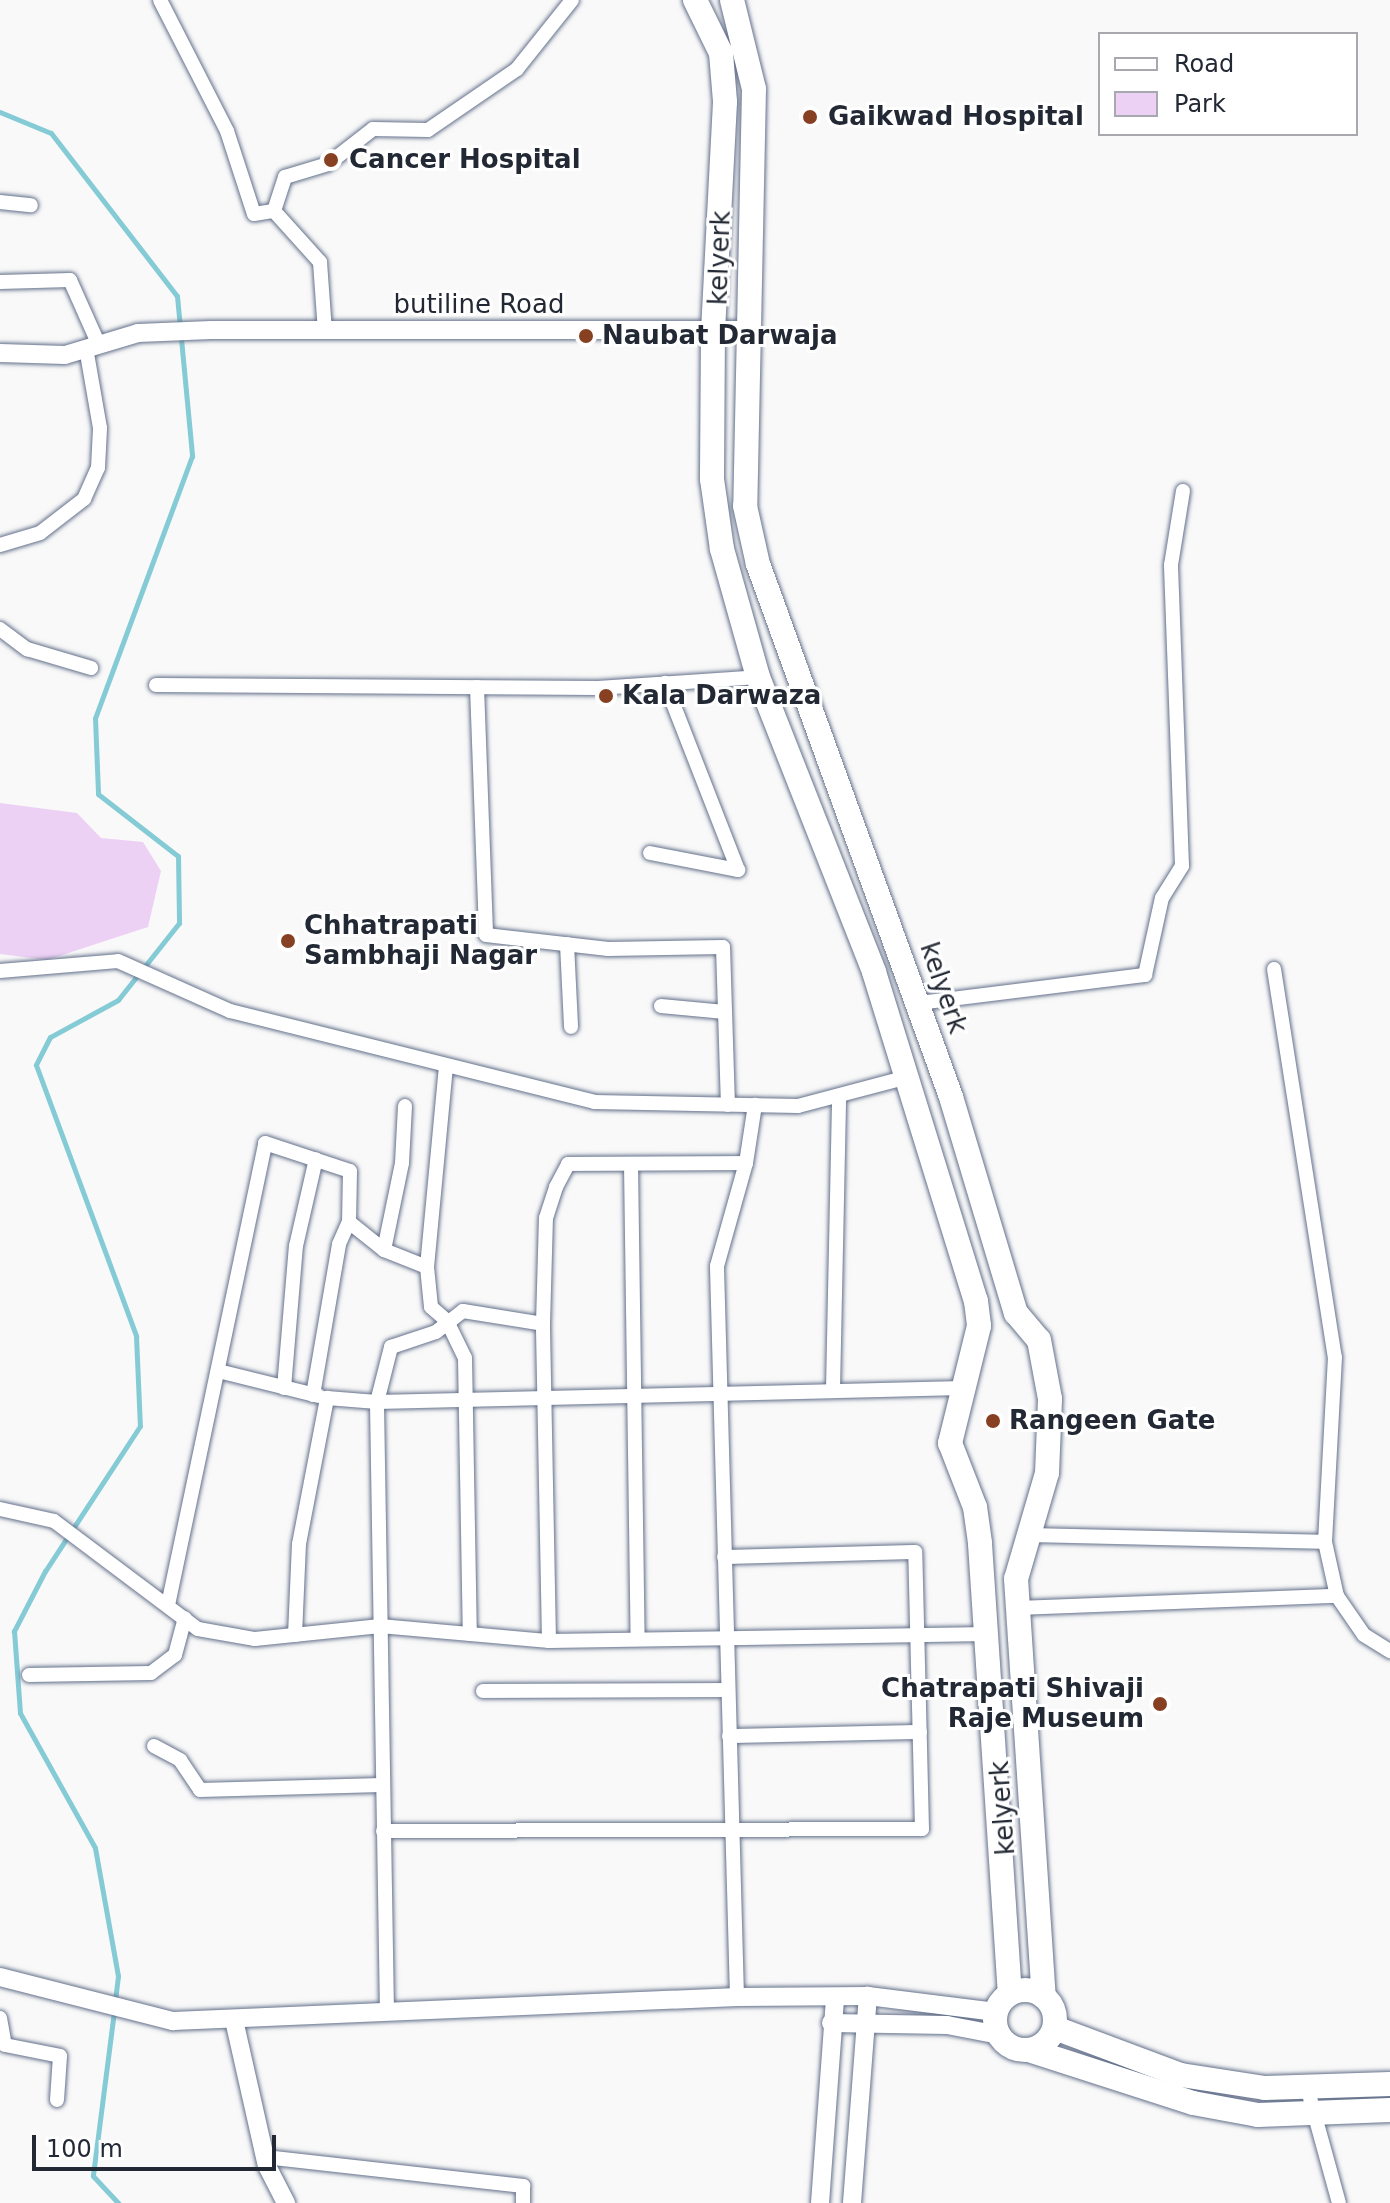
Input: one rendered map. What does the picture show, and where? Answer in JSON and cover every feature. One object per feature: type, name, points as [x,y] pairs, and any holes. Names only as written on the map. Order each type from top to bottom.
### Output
[{"type":"main road","points":[[695,0],[721,53],[725,102],[713,331],[714,493],[722,549],[758,677],[830,856],[940,1172],[979,1326],[950,1443],[975,1507],[988,1634],[1002,2013],[1012,2047],[1193,2103],[1258,2115],[1390,2110]]},
{"type":"main road","name":"kelyerk","points":[[732,0],[754,89],[746,330],[745,506],[758,564],[919,1003],[972,1162],[1016,1313],[1039,1340],[1050,1399],[1047,1473],[1025,1535],[1018,1608],[1044,1996]]},
{"type":"main road","points":[[940,1172],[972,1162]]},
{"type":"main road","points":[[1002,2013],[1027,1989],[1044,1996],[1054,2010],[1055,2028],[1045,2043],[1029,2050]]},
{"type":"main road","points":[[1055,2028],[1181,2075],[1265,2088],[1390,2084]]},
{"type":"street","points":[[160,0],[227,131],[254,214],[274,211]]},
{"type":"street","points":[[274,211],[285,177],[328,164],[373,129],[428,130],[517,69],[572,0]]},
{"type":"street","points":[[0,202],[31,205]]},
{"type":"street","points":[[274,211],[320,262],[325,331]]},
{"type":"street","points":[[0,282],[70,280],[92,347],[100,428],[94,478],[84,499],[40,533],[0,545]]},
{"type":"street","name":"butiline Road","points":[[0,353],[65,355],[138,333],[211,330],[746,330]]},
{"type":"street","points":[[919,1003],[1145,975],[1162,898],[1182,866],[1171,565],[1183,491]]},
{"type":"street","points":[[0,629],[27,649],[91,668]]},
{"type":"street","points":[[156,685],[477,687],[665,683],[758,677]]},
{"type":"street","points":[[650,853],[738,870],[665,683]]},
{"type":"street","points":[[477,687],[486,935],[567,944],[723,947],[728,1105]]},
{"type":"street","points":[[567,944],[571,1027]]},
{"type":"street","points":[[0,971],[118,961],[230,1011],[594,1102],[755,1105],[839,1098],[908,1077]]},
{"type":"street","points":[[1274,969],[1335,1357],[1325,1542],[1337,1596],[1364,1635],[1390,1651]]},
{"type":"street","points":[[661,1006],[725,1012]]},
{"type":"street","points":[[446,1066],[427,1267],[431,1307],[447,1321],[465,1358],[470,1634]]},
{"type":"street","points":[[833,1389],[839,1098]]},
{"type":"street","points":[[737,1997],[717,1266],[746,1163],[755,1105]]},
{"type":"street","points":[[384,1250],[402,1163],[405,1106]]},
{"type":"street","points":[[168,1605],[265,1143],[350,1171],[349,1222],[339,1244],[299,1544],[295,1635]]},
{"type":"street","points":[[284,1388],[296,1246],[316,1159]]},
{"type":"street","points":[[549,1641],[543,1324],[546,1218],[556,1187],[568,1164],[746,1163]]},
{"type":"street","points":[[631,1164],[638,1639]]},
{"type":"street","points":[[349,1222],[384,1250],[427,1267]]},
{"type":"street","points":[[387,2013],[377,1402],[391,1347],[436,1332],[463,1311],[543,1324]]},
{"type":"street","points":[[218,1371],[320,1396],[377,1402],[720,1390],[963,1388]]},
{"type":"street","points":[[0,1509],[54,1521],[91,1545],[198,1629],[255,1639],[380,1626],[549,1641],[988,1634]]},
{"type":"street","points":[[1025,1535],[1325,1542]]},
{"type":"street","points":[[383,1831],[922,1829],[915,1552],[724,1557]]},
{"type":"street","points":[[1018,1608],[1337,1596]]},
{"type":"street","points":[[29,1675],[151,1673],[175,1655],[185,1618]]},
{"type":"street","points":[[483,1691],[727,1690]]},
{"type":"street","points":[[729,1736],[920,1732]]},
{"type":"street","points":[[154,1746],[180,1760],[200,1790],[382,1785]]},
{"type":"street","points":[[0,1977],[151,2015],[234,2020],[737,1997],[835,2000],[868,1996],[1002,2013]]},
{"type":"street","points":[[852,2203],[868,1996]]},
{"type":"street","points":[[820,2203],[835,2000]]},
{"type":"street","points":[[831,2023],[947,2025],[1002,2013]]},
{"type":"street","points":[[0,2018],[5,2045],[60,2056],[57,2100]]},
{"type":"street","points":[[234,2020],[265,2157],[286,2203]]},
{"type":"street","points":[[1307,2087],[1312,2115],[1339,2203]]},
{"type":"street","points":[[265,2157],[523,2186],[523,2203]]},
{"type":"green space","points":[[0,803],[77,813],[101,838],[143,842],[161,871],[148,927],[47,960],[0,954]]},
{"type":"waterway","points":[[0,112],[51,133],[177,296],[192,456],[95,718],[98,794],[178,856],[179,923],[118,1000],[50,1037],[36,1065],[136,1336],[140,1426],[45,1571],[14,1631],[20,1713],[95,1848],[118,1976],[115,2002]]},
{"type":"waterway","points":[[114,2011],[93,2176],[118,2203]]},
{"type":"place","name":"Gaikwad Hospital","points":[[810,117]]},
{"type":"place","name":"Cancer Hospital","points":[[331,160]]},
{"type":"place","name":"Naubat Darwaja","points":[[586,336]]},
{"type":"place","name":"Kala Darwaza","points":[[606,696]]},
{"type":"place","name":"Chhatrapati Sambhaji Nagar","points":[[288,941]]},
{"type":"place","name":"Rangeen Gate","points":[[993,1421]]},
{"type":"place","name":"Chatrapati Shivaji Raje Museum","points":[[1160,1704]]}]
